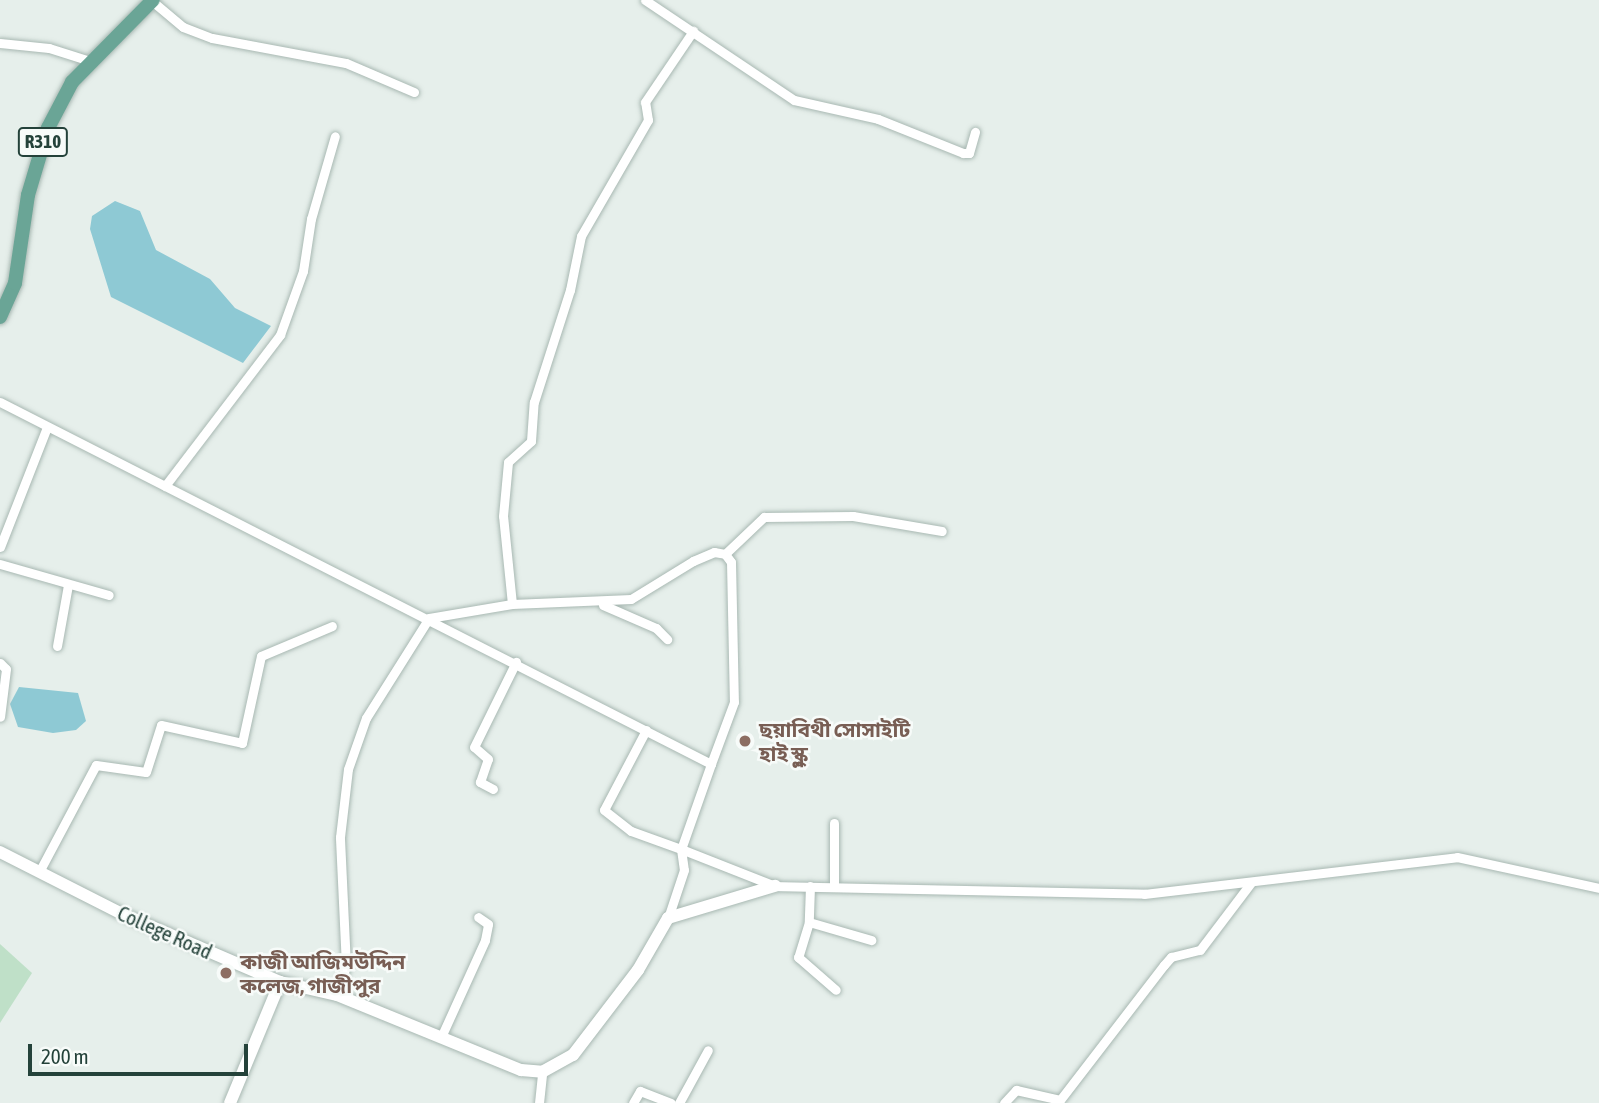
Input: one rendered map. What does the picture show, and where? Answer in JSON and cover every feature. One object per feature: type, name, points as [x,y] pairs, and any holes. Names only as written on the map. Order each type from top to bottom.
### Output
[{"type":"main road","name":"R310","points":[[0,317],[15,283],[28,195],[48,128],[90,61],[153,0]]},
{"type":"main road","name":"College Road","points":[[0,852],[280,982],[337,995],[442,1035],[521,1070],[542,1072]]},
{"type":"main road","points":[[542,1072],[573,1055],[638,970],[668,918],[775,886]]},
{"type":"main road","points":[[230,1103],[280,982]]},
{"type":"street","points":[[153,0],[183,27],[212,38],[346,63],[414,92]]},
{"type":"street","points":[[645,0],[794,100],[877,119],[963,153],[969,153],[975,132]]},
{"type":"street","points":[[512,604],[503,516],[508,462],[531,441],[534,402],[570,290],[581,236],[648,120],[645,102],[693,31]]},
{"type":"street","points":[[0,43],[48,48],[90,61]]},
{"type":"street","points":[[165,486],[280,335],[303,271],[311,219],[335,136]]},
{"type":"street","points":[[0,402],[516,662],[710,764]]},
{"type":"street","points":[[0,547],[47,427]]},
{"type":"street","points":[[725,554],[764,517],[853,516],[943,531]]},
{"type":"street","points":[[337,995],[346,966],[340,837],[348,769],[366,718],[429,618],[512,604],[602,604],[631,599],[714,552],[725,554],[731,562],[734,702],[681,849],[684,870],[668,918]]},
{"type":"street","points":[[0,564],[109,595]]},
{"type":"street","points":[[57,646],[68,585]]},
{"type":"street","points":[[602,604],[656,628],[667,639]]},
{"type":"street","points":[[39,872],[96,765],[146,772],[161,726],[242,743],[261,656],[332,626]]},
{"type":"street","points":[[494,789],[480,782],[488,759],[474,747],[516,662]]},
{"type":"street","points":[[0,663],[6,669],[0,717]]},
{"type":"street","points":[[646,730],[604,814],[681,849],[775,886],[1144,894],[1250,884],[1457,857],[1599,888]]},
{"type":"street","points":[[834,823],[834,886]]},
{"type":"street","points":[[1003,1103],[1016,1090],[1060,1100],[1171,957],[1200,950],[1250,884]]},
{"type":"street","points":[[810,886],[809,922],[797,957],[836,990]]},
{"type":"street","points":[[442,1035],[485,940],[488,924],[478,917]]},
{"type":"street","points":[[809,922],[871,940]]},
{"type":"street","points":[[679,1103],[708,1050]]},
{"type":"street","points":[[539,1103],[542,1072]]},
{"type":"street","points":[[633,1103],[640,1091],[671,1103]]},
{"type":"green space","points":[[0,944],[32,973],[0,1023]]},
{"type":"water","points":[[115,201],[140,211],[156,250],[210,279],[235,308],[271,326],[243,363],[111,297],[90,229],[92,216]]},
{"type":"water","points":[[19,687],[78,693],[86,721],[76,730],[53,733],[18,727],[10,704]]},
{"type":"place","name":"ছয়াবিথী সোসাইটি হাই স্কুল","points":[[745,741]]},
{"type":"place","name":"কাজী আজিমউদ্দিন কলেজ, গাজীপুর","points":[[226,973]]}]
